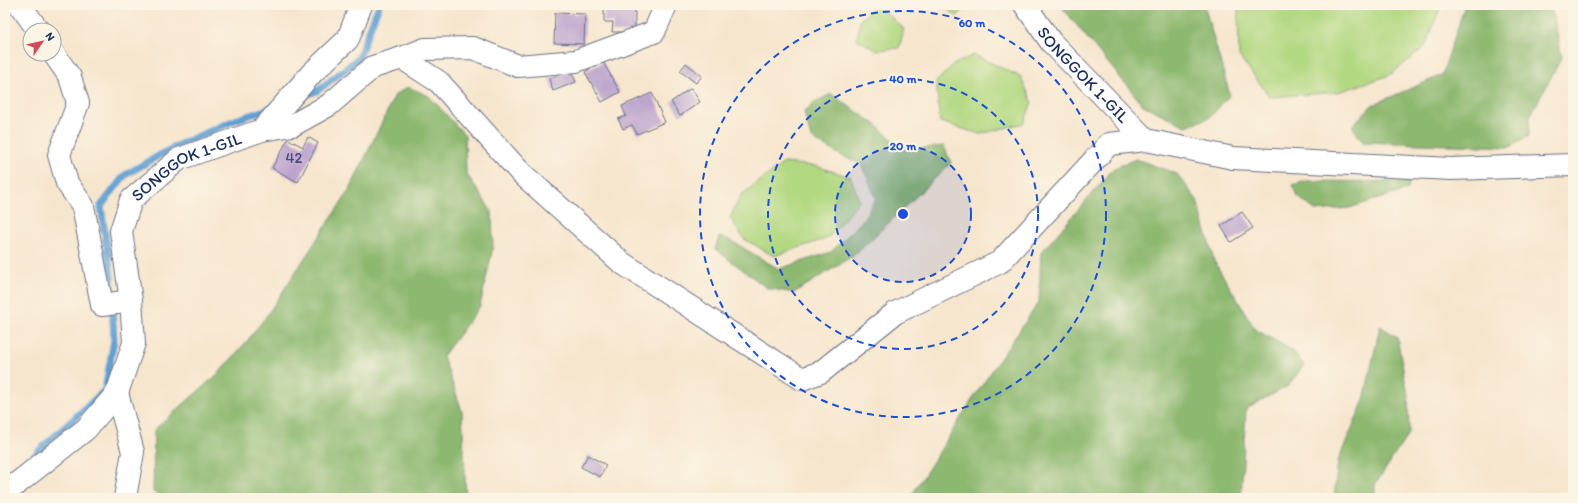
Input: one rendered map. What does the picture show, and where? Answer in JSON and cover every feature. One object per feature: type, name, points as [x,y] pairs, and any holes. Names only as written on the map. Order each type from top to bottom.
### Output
[{"type":"lane","points":[[20,5],[32,22]]},
{"type":"lane","name":"SONGGOK 1-GIL","points":[[5,493],[86,429],[117,393],[134,343],[131,301],[121,231],[131,200],[179,160],[262,130],[312,73],[348,39],[361,5]]},
{"type":"lane","points":[[262,130],[292,125],[329,106],[373,67],[425,49],[473,48],[518,66],[576,61],[654,32],[666,5]]},
{"type":"lane","name":"SONGGOK 1-GIL","points":[[1025,5],[1050,42],[1146,140]]},
{"type":"lane","points":[[402,58],[439,82],[520,172],[622,263],[802,379],[821,372],[895,313],[1000,262],[1109,144],[1146,140],[1233,158],[1451,169],[1573,165]]},
{"type":"lane","points":[[60,62],[70,77],[78,102],[59,155],[67,183],[83,206],[102,305],[131,301]]},
{"type":"lane","points":[[117,393],[133,452],[125,498]]},
{"type":"green space","points":[[877,5],[904,29],[899,48],[876,50],[857,39],[860,20]]},
{"type":"green space","points":[[941,5],[969,5],[957,16]]},
{"type":"green space","points":[[1060,5],[1204,5],[1230,95],[1209,118],[1186,126],[1143,105]]},
{"type":"green space","points":[[1238,5],[1441,5],[1425,47],[1390,75],[1338,92],[1270,97],[1239,56]]},
{"type":"green space","points":[[1465,5],[1551,5],[1562,57],[1530,116],[1529,136],[1510,147],[1363,142],[1352,126],[1372,105],[1442,75]]},
{"type":"green space","points":[[974,55],[1021,77],[1032,102],[1024,123],[980,134],[940,122],[936,82],[953,65]]},
{"type":"green space","points":[[408,87],[429,96],[465,135],[466,173],[492,212],[493,248],[480,306],[443,356],[462,411],[466,498],[168,498],[153,492],[154,430],[220,372],[268,314],[350,189],[395,95]]},
{"type":"green space","points":[[831,94],[875,124],[904,150],[944,146],[951,163],[856,254],[794,293],[767,288],[715,249],[719,237],[728,239],[779,269],[831,252],[862,221],[876,198],[861,164],[840,155],[811,138],[804,112],[813,103]]},
{"type":"green space","points":[[1136,159],[1177,174],[1197,200],[1214,261],[1255,329],[1291,350],[1304,365],[1288,386],[1246,409],[1241,498],[910,498],[972,400],[1039,302],[1041,253],[1114,168]]},
{"type":"green space","points":[[784,163],[815,166],[851,177],[859,201],[828,238],[774,256],[744,239],[730,218],[741,195]]},
{"type":"green space","points":[[1306,181],[1409,182],[1408,190],[1349,208],[1316,211],[1296,195],[1293,185]]},
{"type":"green space","points":[[1380,326],[1397,337],[1408,395],[1409,433],[1375,485],[1375,498],[1334,498],[1338,461],[1364,400]]},
{"type":"building","points":[[604,5],[635,5],[635,32],[612,32],[613,22],[604,22]]},
{"type":"building","points":[[555,13],[585,14],[584,44],[554,43]]},
{"type":"building","points":[[603,62],[620,92],[602,102],[585,72]]},
{"type":"building","points":[[686,63],[702,76],[696,83],[680,71]]},
{"type":"building","points":[[571,70],[576,82],[553,91],[549,79]]},
{"type":"building","points":[[691,88],[700,102],[680,116],[671,102]]},
{"type":"building","points":[[652,93],[665,122],[637,134],[632,125],[623,129],[618,119],[626,116],[622,106]]},
{"type":"building","points":[[308,137],[318,143],[298,182],[272,168],[288,139],[303,147]]},
{"type":"building","points":[[1242,212],[1253,228],[1231,242],[1221,226]]},
{"type":"building","points":[[588,455],[606,465],[600,477],[581,467]]},
{"type":"waterway","points":[[300,97],[317,91],[358,59],[379,5]]},
{"type":"waterway","points":[[5,476],[30,459],[105,390],[114,340],[111,277],[101,206],[125,175],[174,147],[235,120],[274,107]]}]
